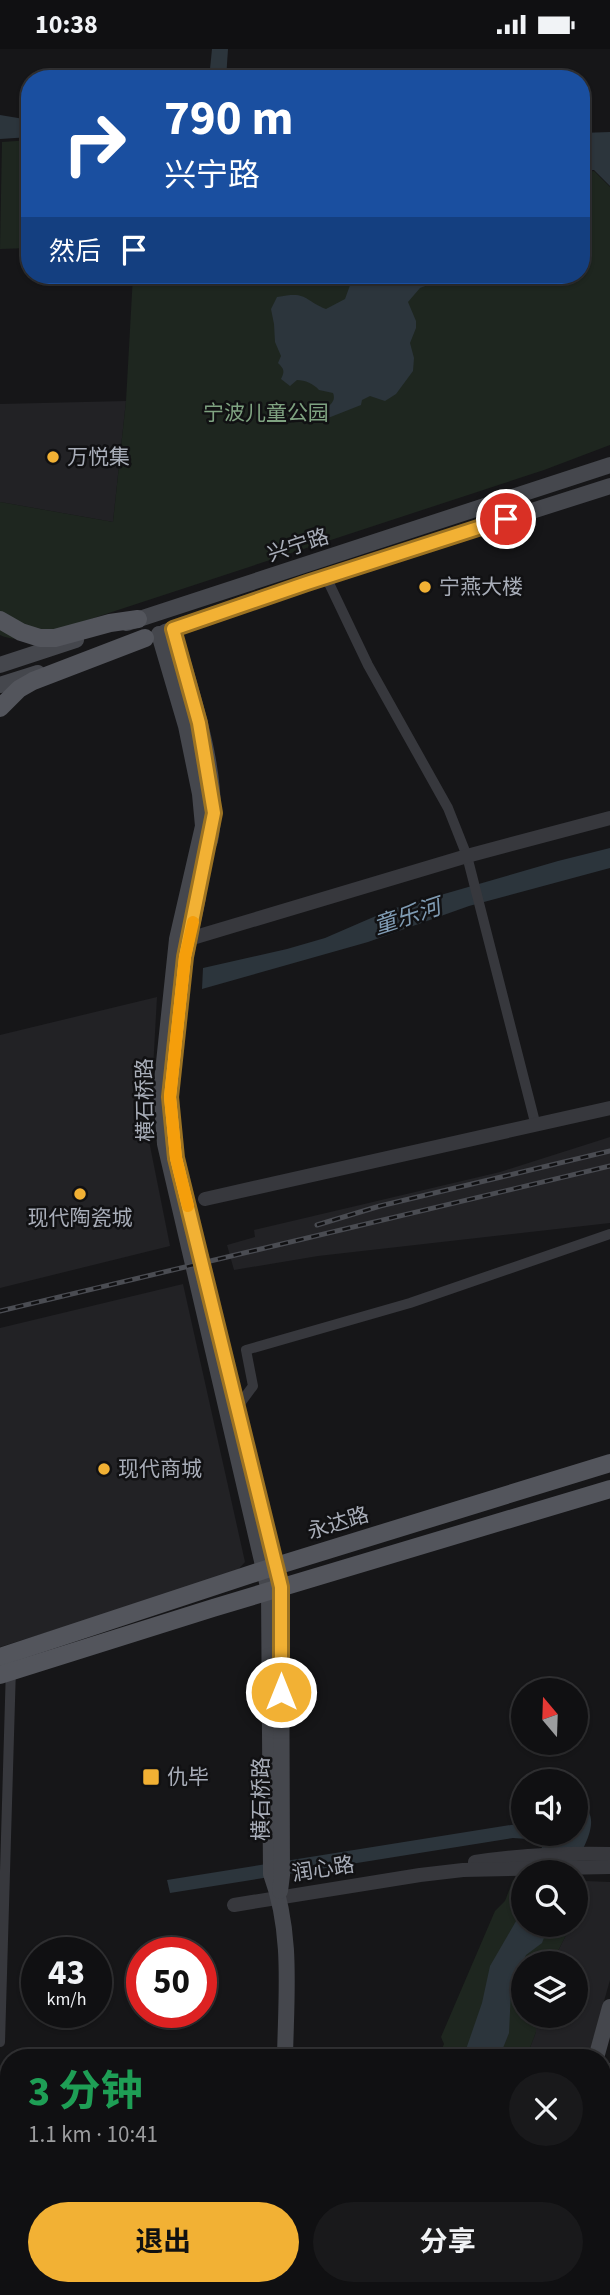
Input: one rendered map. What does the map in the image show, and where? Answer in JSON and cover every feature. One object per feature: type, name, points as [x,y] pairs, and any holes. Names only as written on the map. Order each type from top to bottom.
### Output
[{"type":"main road","name":"兴宁路","points":[[0,665],[610,465]]},
{"type":"main road","name":"兴宁路","points":[[0,685],[610,486]]},
{"type":"main road","points":[[3,622],[40,638],[55,638],[110,623],[138,619]]},
{"type":"main road","points":[[0,708],[19,689],[33,681],[159,634]]},
{"type":"main road","name":"横石桥路","points":[[159,634],[199,723],[214,803],[213,826],[185,957],[170,1097],[172,1134],[270,1568]]},
{"type":"main road","name":"横石桥路","points":[[159,634],[186,726],[200,794],[203,826],[177,939],[161,1091],[164,1134],[275,1589],[271,1874],[280,1897],[286,1930],[285,2049]]},
{"type":"main road","name":"永达路","points":[[6,1655],[270,1568],[610,1463]]},
{"type":"main road","points":[[5,1673],[610,1489]]},
{"type":"main road","points":[[599,2049],[610,2007]]},
{"type":"street","points":[[326,577],[368,665],[448,808],[467,856],[536,1126]]},
{"type":"street","points":[[189,939],[467,856],[610,818]]},
{"type":"street","points":[[205,1199],[610,1108]]},
{"type":"street","points":[[236,1409],[253,1386],[246,1350],[410,1303],[610,1234]]},
{"type":"street","points":[[0,2042],[6,1655]]},
{"type":"street","name":"润心路","points":[[420,1875],[458,1864],[502,1857],[610,1854]]},
{"type":"street","name":"润心路","points":[[234,1905],[420,1875],[498,1868],[610,1867]]},
{"type":"shaded area","points":[[126,401],[113,522],[0,502],[0,404]]},
{"type":"shaded area","name":"现代陶瓷城","points":[[157,997],[149,1141],[170,1246],[0,1288],[0,1035]]},
{"type":"shaded area","points":[[610,1137],[610,1223],[318,1256],[234,1270],[227,1245],[255,1237],[254,1230],[500,1172]]},
{"type":"shaded area","name":"现代商城","points":[[183,1284],[245,1562],[234,1574],[0,1647],[0,1328]]},
{"type":"shaded area","points":[[588,1881],[610,1882],[610,1980],[591,2049],[529,2049],[536,2028],[588,2028],[588,1951],[558,1951],[565,1937],[588,1937]]},
{"type":"green space","points":[[21,141],[21,248],[0,249],[2,142]]},
{"type":"green space","name":"宁波儿童公园","points":[[590,171],[594,171],[610,187],[610,445],[544,470],[51,632],[19,639],[0,635],[0,502],[113,522],[126,401],[132,284],[590,284]]},
{"type":"green space","points":[[511,1885],[511,1937],[565,1937],[558,1951],[511,1951],[511,2028],[536,2028],[529,2049],[442,2049],[444,2044],[441,2037],[495,1911],[505,1901]]},
{"type":"water","points":[[212,49],[228,49],[227,70],[210,70]]},
{"type":"water","points":[[0,115],[21,118],[21,138],[0,139]]},
{"type":"water","points":[[610,132],[610,186],[594,170],[590,170],[590,133]]},
{"type":"water","points":[[350,284],[430,284],[420,288],[408,302],[416,321],[410,343],[414,358],[413,371],[396,394],[385,401],[370,396],[362,400],[361,405],[328,418],[324,413],[333,402],[333,393],[319,390],[300,380],[290,386],[281,379],[283,370],[278,363],[281,356],[275,342],[271,309],[277,297],[300,296],[326,309],[345,299]]},
{"type":"water","name":"童乐河","points":[[610,848],[610,868],[469,906],[368,942],[202,989],[203,968],[325,938],[392,909]]},
{"type":"water","points":[[588,1811],[591,1818],[588,1835]]},
{"type":"water","points":[[511,1825],[511,1838],[170,1893],[167,1880]]},
{"type":"water","points":[[542,1846],[584,1846],[577,1860],[538,1860]]},
{"type":"water","points":[[511,1930],[511,1937],[544,1937],[542,1943],[531,1951],[511,1951],[509,2033],[503,2049],[466,2049],[482,2003],[490,1966]]},
{"type":"railway","points":[[317,1225],[380,1206],[610,1151]]},
{"type":"railway","points":[[0,1311],[610,1166]]},
{"type":"slow traffic","points":[[188,1206],[172,1134],[170,1097],[185,957],[193,922]]},
{"type":"place","name":"万悦集","points":[[53,457]]},
{"type":"place","name":"宁燕大楼","points":[[425,587]]},
{"type":"place","name":"现代陶瓷城","points":[[80,1194]]},
{"type":"place","name":"现代商城","points":[[104,1469]]},
{"type":"place","name":"仇毕","points":[[151,1777]]},
{"type":"route","points":[[281,1692],[281,1587],[236,1409],[172,1134],[170,1097],[185,957],[214,813],[199,723],[173,629],[506,519]]}]
